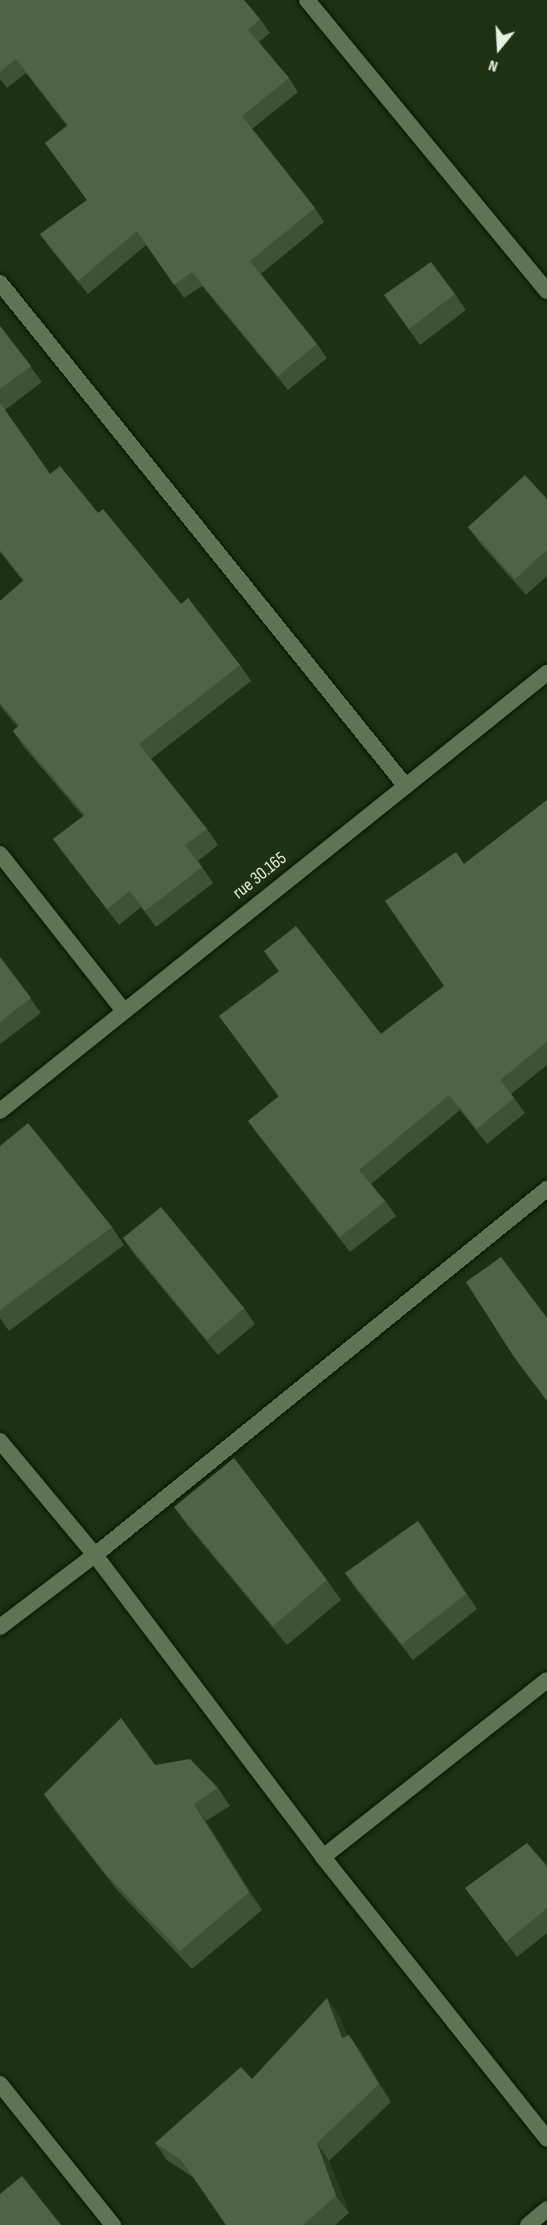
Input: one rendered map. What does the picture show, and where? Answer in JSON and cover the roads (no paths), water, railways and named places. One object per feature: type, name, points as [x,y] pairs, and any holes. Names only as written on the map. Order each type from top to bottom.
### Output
[{"type":"street","points":[[307,0],[547,291]]},
{"type":"street","points":[[0,284],[404,784]]},
{"type":"street","name":"rue 30.165","points":[[0,1111],[404,784],[547,673]]},
{"type":"street","points":[[0,854],[124,1011]]},
{"type":"street","points":[[0,1627],[95,1555],[547,1189]]},
{"type":"street","points":[[0,1441],[95,1555],[323,1857],[547,2139]]},
{"type":"street","points":[[323,1857],[547,1680]]},
{"type":"street","points":[[0,2084],[113,2225]]},
{"type":"street","points":[[528,2225],[547,2209]]}]
